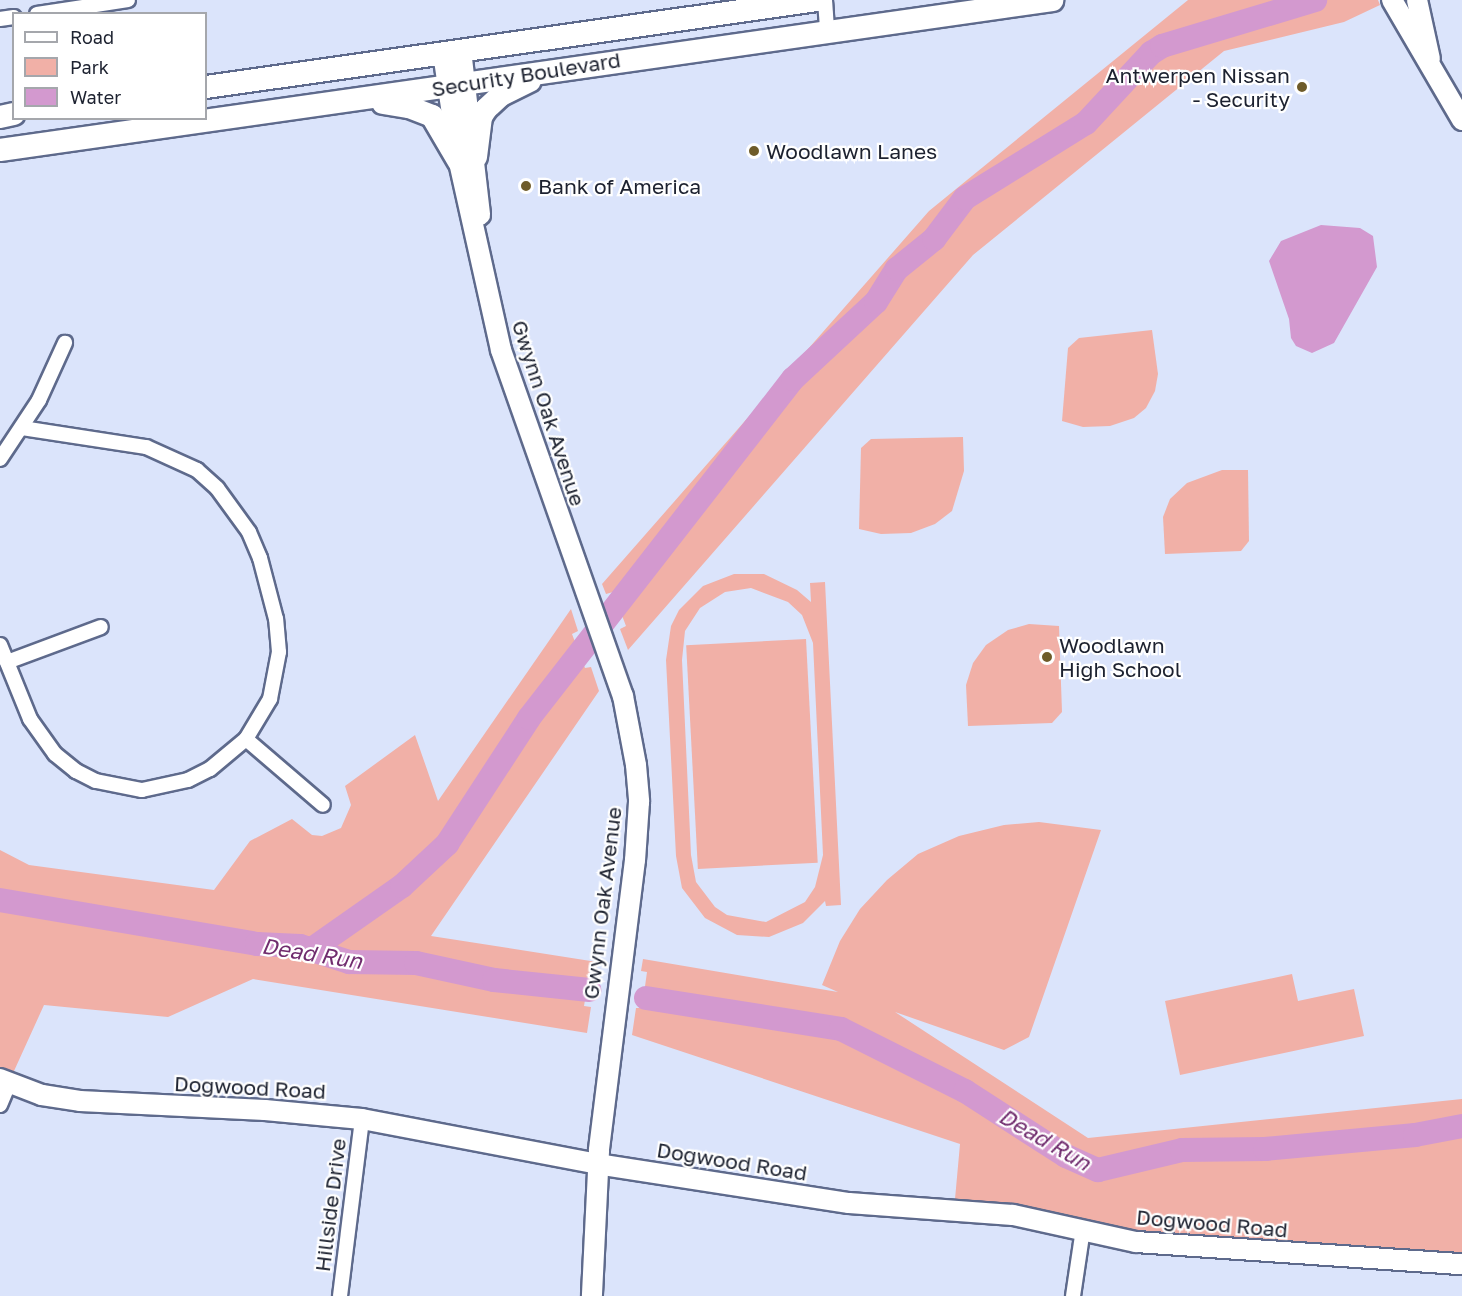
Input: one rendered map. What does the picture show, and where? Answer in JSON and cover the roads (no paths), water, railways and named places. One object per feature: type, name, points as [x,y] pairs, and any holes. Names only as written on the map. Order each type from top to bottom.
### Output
[{"type":"main road","name":"Security Boulevard","points":[[207,87],[762,5],[817,0]]},
{"type":"main road","name":"Security Boulevard","points":[[0,150],[1052,0]]},
{"type":"main road","points":[[467,160],[481,117],[492,102],[552,70]]},
{"type":"main road","points":[[355,99],[409,107],[432,116],[467,160]]},
{"type":"street","points":[[50,12],[128,0]]},
{"type":"street","points":[[825,0],[827,32]]},
{"type":"street","points":[[1392,0],[1406,30],[1431,62],[1462,120]]},
{"type":"street","points":[[1417,0],[1431,62]]},
{"type":"street","name":"Gwynn Oak Avenue","points":[[452,51],[481,250],[501,350],[606,646],[632,732],[639,802],[597,1164],[592,1296]]},
{"type":"street","points":[[0,459],[22,428],[65,343]]},
{"type":"street","points":[[0,645],[30,719],[42,737],[76,771],[96,781],[142,790],[165,788],[210,769],[246,740],[270,699],[279,652],[276,619],[260,558],[233,507],[197,470],[146,447],[22,428]]},
{"type":"street","points":[[7,662],[101,627]]},
{"type":"street","points":[[246,740],[323,805]]},
{"type":"street","points":[[0,1105],[5,1082]]},
{"type":"street","name":"Dogwood Road","points":[[5,1082],[42,1095],[80,1101],[265,1110],[362,1119],[597,1164],[849,1203],[1013,1215],[1083,1229],[1116,1239],[1175,1246],[1462,1264]]},
{"type":"street","name":"Hillside Drive","points":[[340,1296],[362,1119]]},
{"type":"street","points":[[1072,1296],[1083,1229]]},
{"type":"water","points":[[1321,225],[1360,228],[1373,236],[1377,267],[1334,343],[1312,353],[1296,346],[1291,338],[1289,319],[1269,261],[1281,241]]},
{"type":"waterway","points":[[312,949],[402,886],[447,844],[529,718],[793,379],[876,302],[897,269],[934,239],[965,198],[1086,123],[1151,53],[1162,46],[1315,0]]},
{"type":"waterway","name":"Dead Run","points":[[0,900],[257,944],[300,946],[349,962],[416,963],[494,980],[589,990]]},
{"type":"waterway","name":"Dead Run","points":[[646,998],[841,1029],[965,1091],[1066,1156],[1098,1170],[1182,1150],[1265,1149],[1415,1135],[1462,1126]]},
{"type":"place","name":"Antwerpen Nissan - Security","points":[[1302,87]]},
{"type":"place","name":"Woodlawn Lanes","points":[[754,151]]},
{"type":"place","name":"Bank of America","points":[[526,186]]},
{"type":"place","name":"Woodlawn High School","points":[[1047,657]]}]
